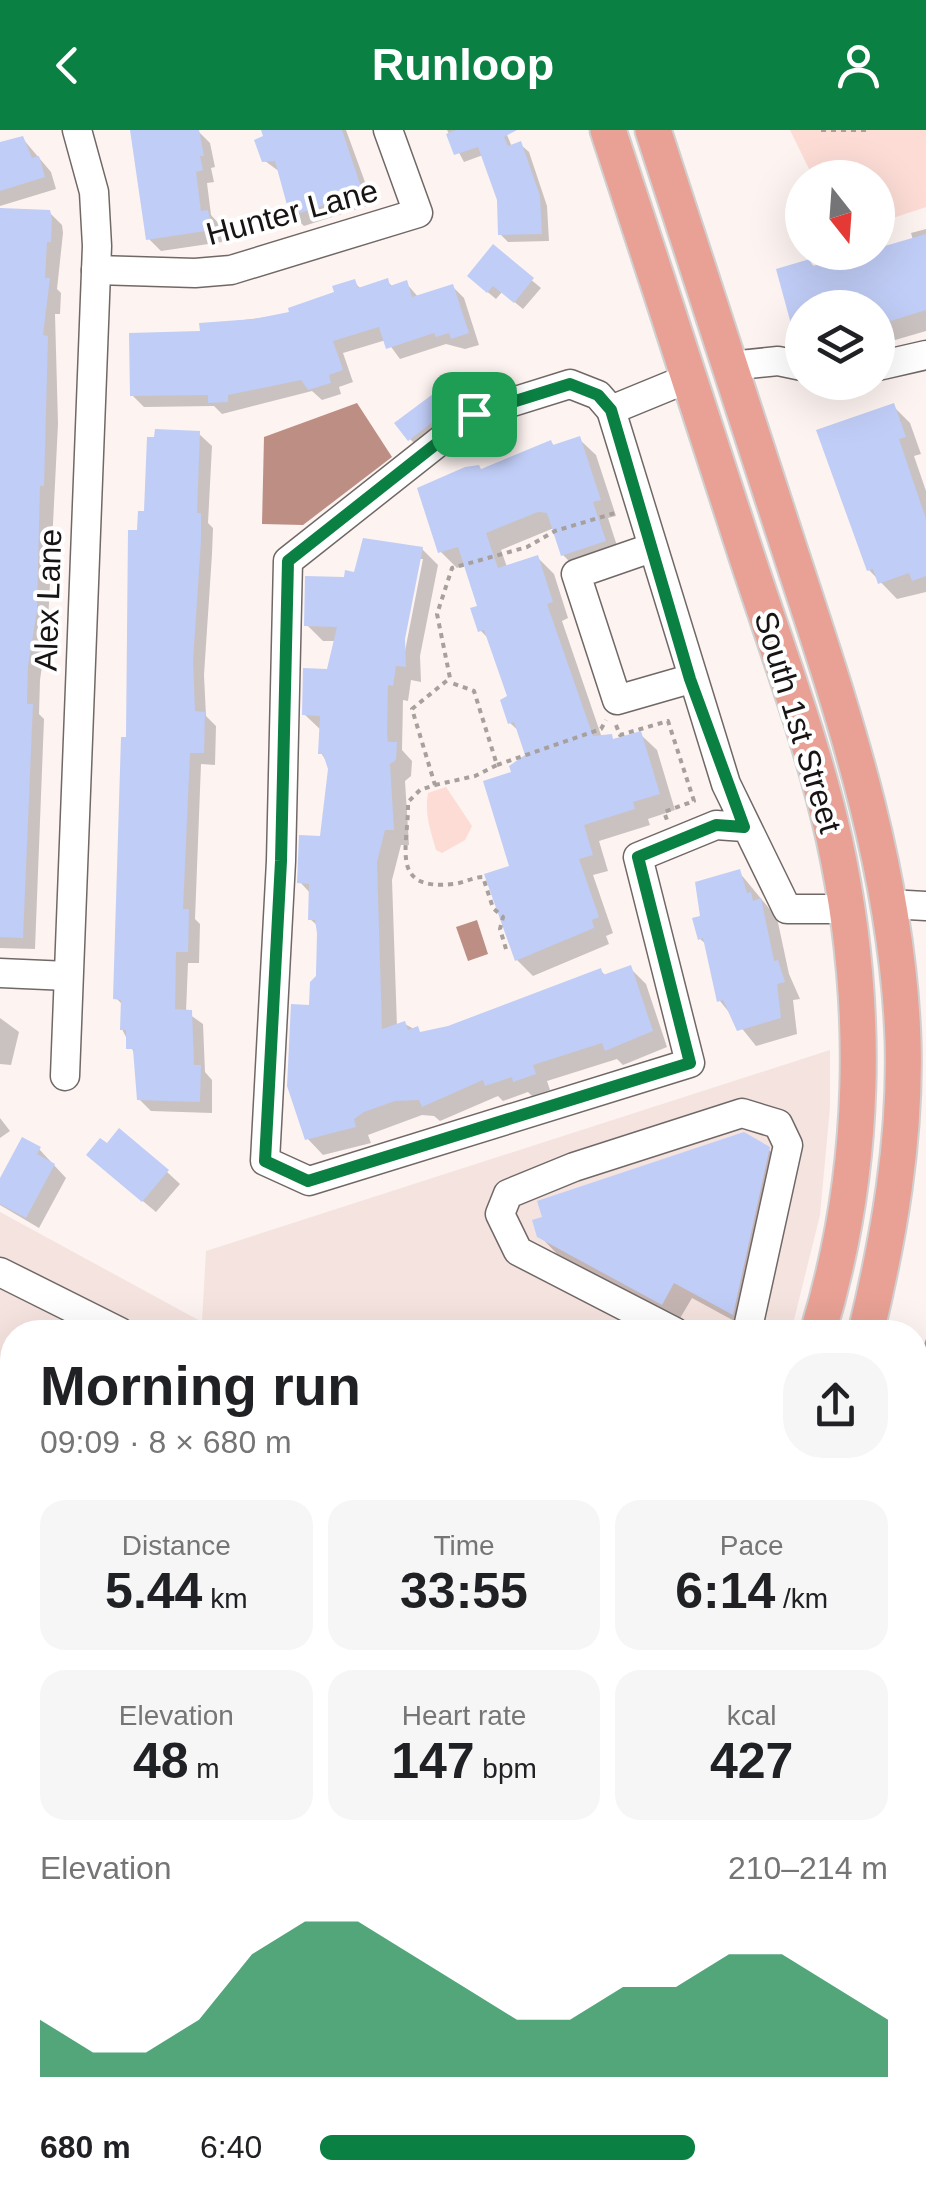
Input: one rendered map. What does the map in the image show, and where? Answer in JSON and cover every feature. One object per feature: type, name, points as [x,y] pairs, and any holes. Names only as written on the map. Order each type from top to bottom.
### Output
[{"type":"main road","name":"South 1st Street","points":[[608,130],[819,778],[848,909],[858,1036],[854,1167],[838,1266],[822,1320]]},
{"type":"main road","name":"South 1st Street","points":[[654,130],[862,772],[890,904],[903,1041],[901,1125],[883,1264],[869,1320]]},
{"type":"main road","points":[[689,378],[730,366]]},
{"type":"main road","points":[[848,909],[890,904]]},
{"type":"street","name":"Alex Lane","points":[[66,1076],[96,270],[94,192],[76,130]]},
{"type":"street","name":"Hunter Lane","points":[[96,270],[232,270],[418,213],[388,130]]},
{"type":"street","points":[[730,366],[785,362]]},
{"type":"street","points":[[895,365],[924,364]]},
{"type":"street","points":[[611,410],[689,378]]},
{"type":"street","points":[[744,827],[716,825],[638,857],[690,1063],[308,1181],[265,1161],[281,861],[288,561],[474,414],[570,384],[598,395],[611,410],[690,679],[744,827],[787,909],[848,909]]},
{"type":"street","points":[[651,548],[576,574],[617,700],[690,679]]},
{"type":"street","points":[[890,904],[926,906]]},
{"type":"street","points":[[0,973],[68,976]]},
{"type":"street","points":[[651,1320],[518,1251],[500,1214],[508,1194],[574,1167],[742,1113],[778,1124],[788,1144],[750,1320]]},
{"type":"street","points":[[0,1272],[96,1320]]},
{"type":"path","points":[[821,130],[868,130]]},
{"type":"path","points":[[448,682],[437,614],[452,568],[639,506]]},
{"type":"path","points":[[448,682],[474,691],[496,765]]},
{"type":"path","points":[[435,785],[412,709],[448,682]]},
{"type":"path","points":[[506,949],[500,929],[502,917],[493,908],[483,877],[428,884],[414,880],[406,867],[408,802],[420,790],[475,776],[600,729],[611,711],[620,735],[668,721],[694,801],[664,812],[674,842]]},
{"type":"shaded area","points":[[790,130],[926,130],[926,207],[895,217],[895,160],[805,160]]},
{"type":"shaded area","points":[[357,403],[392,457],[303,525],[262,524],[264,437]]},
{"type":"shaded area","points":[[446,787],[472,826],[465,840],[442,853],[436,850],[432,836],[427,800],[428,793]]},
{"type":"shaded area","points":[[477,920],[488,954],[468,961],[456,927]]},
{"type":"shaded area","points":[[830,1050],[830,1107],[820,1215],[794,1320],[202,1320],[206,1251]]},
{"type":"shaded area","points":[[0,1212],[198,1320],[0,1320]]},
{"type":"building","points":[[130,130],[199,130],[204,156],[200,156],[203,170],[196,172],[201,211],[208,210],[212,230],[146,240]]},
{"type":"building","points":[[261,130],[342,130],[363,193],[290,216],[275,161],[262,162],[254,140],[263,136]]},
{"type":"building","points":[[456,130],[517,130],[504,137],[508,146],[521,141],[540,196],[542,234],[498,235],[497,200],[478,147],[454,155],[446,134]]},
{"type":"building","points":[[23,136],[32,158],[39,156],[45,177],[0,191],[0,142]]},
{"type":"building","points":[[0,208],[50,210],[52,219],[51,242],[47,242],[45,278],[50,278],[43,335],[48,336],[44,486],[40,486],[37,610],[28,666],[27,704],[33,704],[23,938],[0,937]]},
{"type":"building","points":[[926,234],[926,310],[895,320],[895,290],[785,290],[785,302],[776,269],[895,270],[895,243]]},
{"type":"building","points":[[493,244],[534,278],[514,303],[493,286],[487,293],[467,276]]},
{"type":"building","points":[[388,278],[390,286],[407,280],[412,297],[453,284],[469,333],[451,339],[449,333],[436,337],[434,333],[386,349],[379,327],[333,341],[343,370],[329,375],[331,383],[308,390],[301,380],[228,395],[228,402],[208,403],[208,395],[130,396],[129,333],[200,331],[199,323],[289,312],[288,308],[334,292],[332,286],[355,279],[358,288]]},
{"type":"building","points":[[433,394],[446,412],[408,441],[394,423]]},
{"type":"building","points":[[894,403],[906,437],[899,439],[926,519],[926,576],[912,581],[909,573],[878,584],[873,569],[867,571],[816,430]]},
{"type":"building","points":[[155,429],[200,431],[197,513],[201,513],[201,541],[193,661],[195,711],[205,712],[204,753],[190,753],[183,909],[189,909],[188,952],[176,952],[175,1009],[192,1010],[194,1065],[201,1065],[200,1102],[137,1100],[133,1049],[126,1049],[126,1030],[120,1030],[121,1000],[113,999],[121,737],[126,737],[128,530],[137,530],[138,511],[144,511],[147,437],[154,437]]},
{"type":"building","points":[[580,436],[601,500],[593,502],[606,541],[561,556],[547,513],[538,512],[486,533],[498,568],[538,555],[553,602],[547,604],[593,736],[612,734],[613,739],[641,731],[660,794],[633,802],[635,809],[584,825],[593,855],[579,859],[599,917],[592,920],[594,928],[515,961],[484,874],[509,866],[483,781],[511,772],[509,766],[525,755],[514,722],[508,724],[500,700],[507,696],[484,630],[478,632],[470,608],[477,606],[458,547],[438,553],[417,488],[465,467],[479,465],[481,469],[551,440],[553,445]]},
{"type":"building","points":[[363,538],[423,547],[405,639],[406,667],[396,666],[393,686],[388,685],[388,742],[397,742],[396,760],[390,764],[394,830],[385,830],[377,862],[382,1029],[405,1021],[408,1030],[418,1026],[420,1032],[448,1026],[601,968],[603,975],[631,965],[653,1031],[605,1051],[602,1043],[533,1065],[536,1074],[513,1082],[512,1077],[485,1086],[483,1080],[422,1107],[419,1100],[395,1101],[364,1112],[354,1119],[356,1127],[305,1140],[287,1086],[291,1004],[309,1005],[310,982],[316,976],[317,933],[315,920],[308,920],[309,884],[297,883],[299,835],[320,836],[328,769],[323,754],[318,754],[320,716],[302,715],[303,668],[327,669],[337,627],[304,626],[305,576],[344,577],[345,570],[354,572]]},
{"type":"building","points":[[740,869],[747,893],[751,892],[753,901],[761,898],[774,961],[778,960],[785,982],[777,984],[781,1018],[737,1031],[723,1000],[717,1002],[703,938],[698,940],[692,918],[700,916],[695,882]]},
{"type":"building","points":[[119,1128],[169,1170],[142,1202],[86,1155],[100,1138],[107,1143]]},
{"type":"building","points":[[744,1132],[770,1147],[733,1315],[674,1283],[662,1305],[537,1237],[532,1220],[542,1217],[537,1201]]},
{"type":"building","points":[[22,1137],[41,1147],[37,1154],[55,1164],[26,1218],[0,1204],[0,1178]]},
{"type":"route","points":[[570,384],[598,395],[611,410],[690,679],[744,827],[716,825],[638,857],[690,1063],[308,1181],[265,1161],[281,861],[288,561],[474,414],[570,384]]}]
